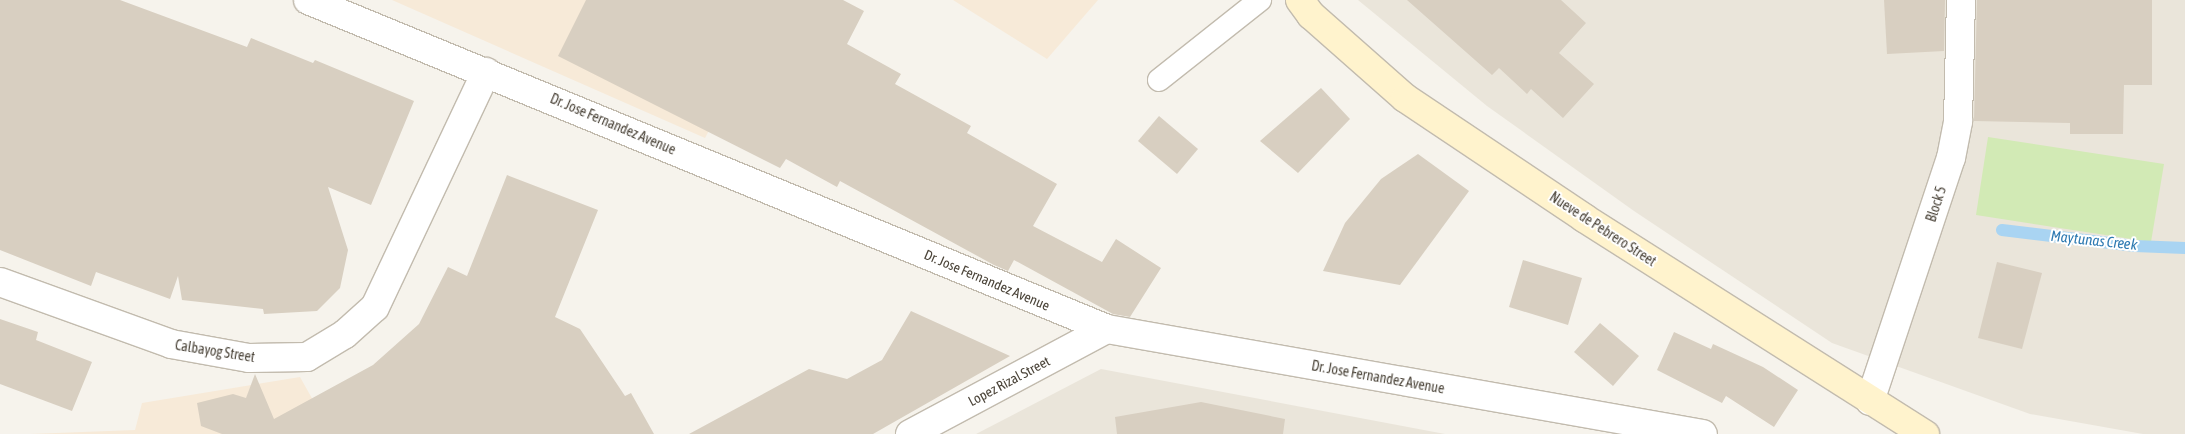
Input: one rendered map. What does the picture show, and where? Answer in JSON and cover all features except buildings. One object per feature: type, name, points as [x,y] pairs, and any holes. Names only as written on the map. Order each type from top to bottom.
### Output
[{"type":"main road","name":"Nueve de Pebrero Street","points":[[1300,0],[1311,15],[1405,98],[1584,218],[1870,401],[1925,434]]},
{"type":"street","name":"Dr. Jose Fernandez Avenue","points":[[308,0],[1107,329],[1703,434]]},
{"type":"street","name":"Block 5","points":[[1870,401],[1951,158],[1958,121],[1960,0]]},
{"type":"street","name":"Calbayog Street","points":[[0,282],[171,344],[249,358],[307,357],[345,334],[375,307],[486,72]]},
{"type":"street","name":"Lopez Rizal Street","points":[[910,434],[1107,329]]},
{"type":"lane","points":[[1159,80],[1260,0]]},
{"type":"shaded area","points":[[392,0],[779,0],[705,138]]},
{"type":"shaded area","points":[[953,0],[1098,0],[1047,59]]},
{"type":"shaded area","points":[[1358,0],[2185,0],[2185,434],[2143,434],[2030,414],[1832,343],[1634,211],[1487,106]]},
{"type":"shaded area","points":[[1101,369],[1445,434],[976,434]]},
{"type":"shaded area","points":[[300,377],[332,434],[30,434],[135,430],[142,403]]},
{"type":"green space","points":[[1988,137],[2164,164],[2151,242],[1976,215]]},
{"type":"waterway","name":"Maytunas Creek","points":[[2002,230],[2135,246],[2185,248]]}]
